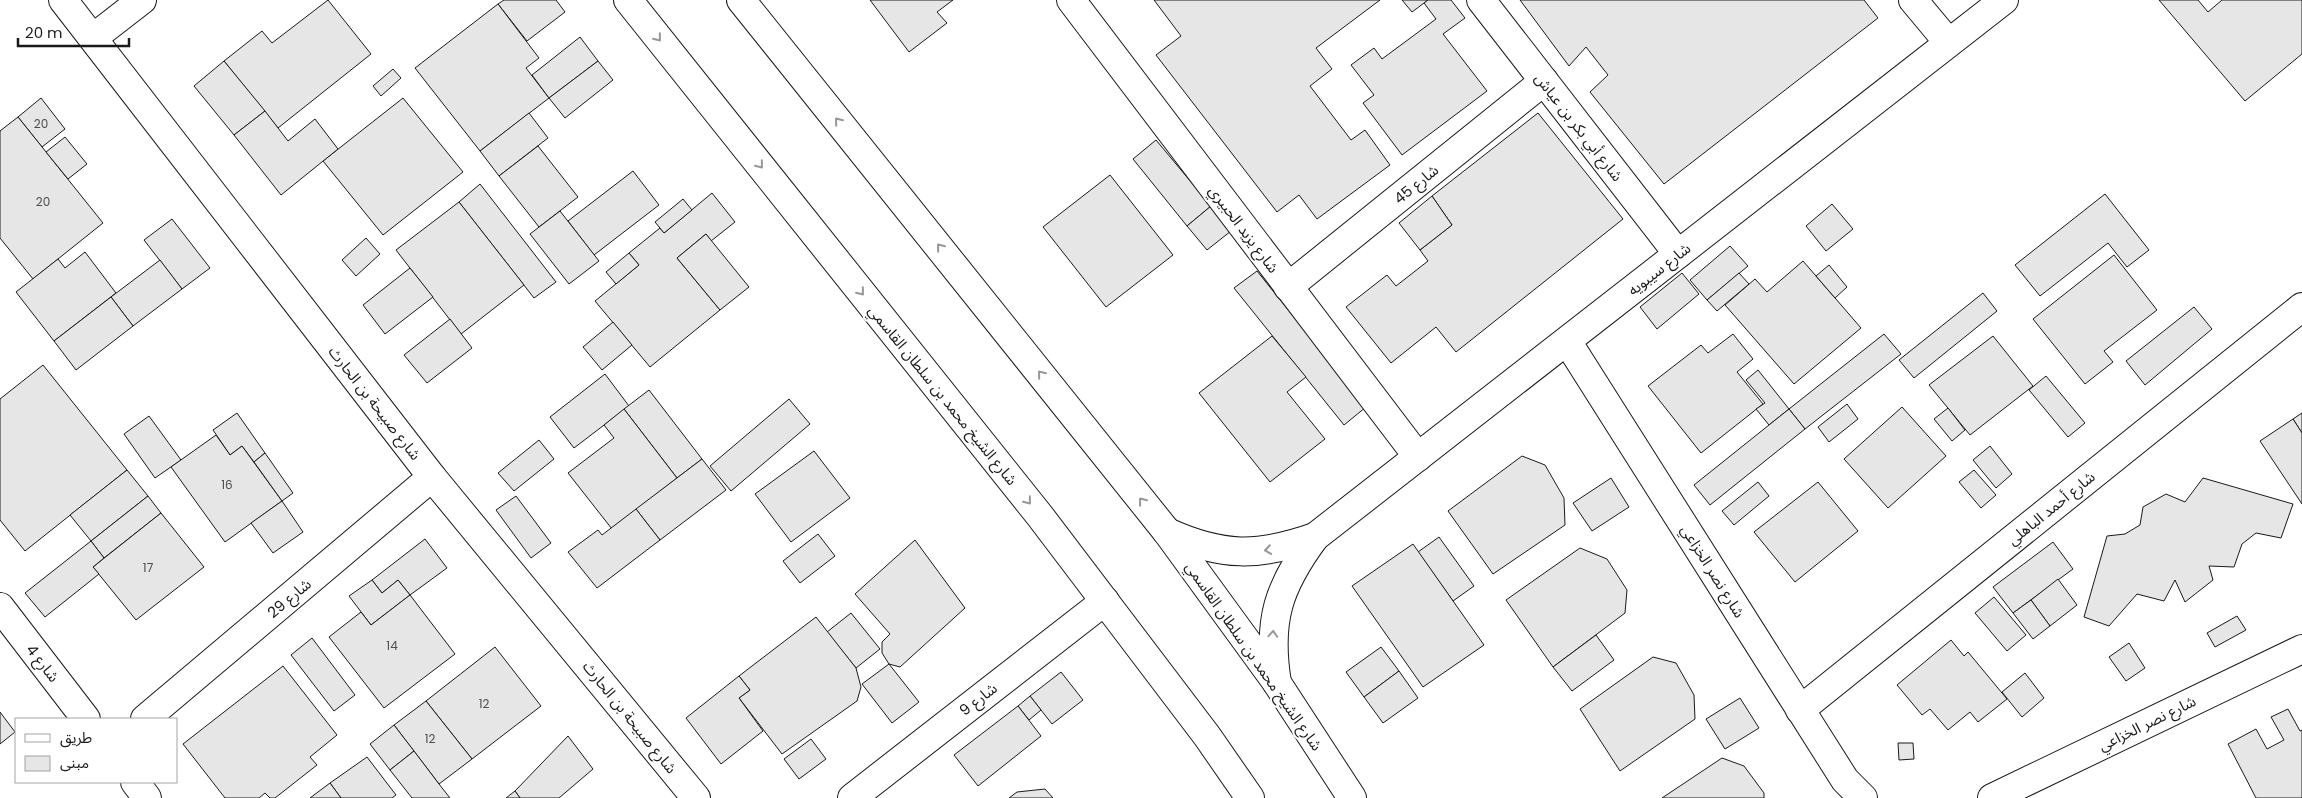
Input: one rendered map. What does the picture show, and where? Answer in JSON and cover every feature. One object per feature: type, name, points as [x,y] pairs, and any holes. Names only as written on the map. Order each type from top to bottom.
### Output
[{"type":"street","name":"شارع صبيحة بن الحارث","points":[[63,0],[432,477],[696,798]]},
{"type":"street","points":[[93,38],[142,0]]},
{"type":"street","name":"شارع الشيخ محمد بن سلطان القاسمي","points":[[628,0],[1040,516],[1206,736],[1250,798]]},
{"type":"street","name":"شارع الشيخ محمد بن سلطان القاسمي","points":[[741,0],[1167,532],[1277,683],[1352,798]]},
{"type":"street","name":"شارع يزيد الحبيري","points":[[1071,0],[1418,457]]},
{"type":"street","name":"شارع أبي بكر بن عياش","points":[[1481,0],[1678,254]]},
{"type":"street","points":[[1913,0],[1948,42]]},
{"type":"street","name":"شارع سيبويه","points":[[1277,683],[1272,652],[1274,621],[1280,598],[1296,563],[1315,537],[2004,0]]},
{"type":"street","name":"شارع 45","points":[[1288,287],[1544,81]]},
{"type":"street","name":"شارع أحمد الباهلي","points":[[1800,710],[2302,307]]},
{"type":"street","name":"شارع نصر الخزاعي","points":[[1567,341],[1845,780],[1863,798]]},
{"type":"street","name":"شارع 29","points":[[146,718],[432,477]]},
{"type":"street","name":"شارع سيبويه","points":[[1167,532],[1195,544],[1225,551],[1256,552],[1286,547],[1315,537]]},
{"type":"street","name":"شارع 9","points":[[852,798],[1105,601]]},
{"type":"street","name":"شارع 4","points":[[0,607],[85,718]]},
{"type":"street","name":"شارع نصر الخزاعي","points":[[1992,798],[2302,649]]},
{"type":"street","points":[[136,783],[148,798]]},
{"type":"building","points":[[328,0],[371,54],[278,128],[224,61],[262,31],[272,43]]},
{"type":"building","points":[[504,0],[556,0],[565,12],[527,41],[498,4]]},
{"type":"building","points":[[870,0],[953,0],[937,12],[947,23],[909,52]]},
{"type":"building","points":[[1154,0],[1380,0],[1316,48],[1332,69],[1310,86],[1351,140],[1365,130],[1390,165],[1317,219],[1299,195],[1277,212],[1156,55],[1181,36]]},
{"type":"building","points":[[1402,0],[1428,0],[1412,12]]},
{"type":"building","points":[[1428,0],[1451,0],[1465,18],[1443,34],[1487,91],[1402,155],[1363,103],[1374,95],[1351,65],[1374,48],[1382,59],[1436,19],[1424,3]]},
{"type":"building","points":[[1520,0],[1864,0],[1878,18],[1664,184],[1590,92],[1608,75],[1586,47],[1569,66]]},
{"type":"building","points":[[2159,0],[2198,0],[2208,12],[2222,0],[2302,0],[2302,54],[2245,101]]},
{"type":"building","points":[[498,4],[539,58],[526,68],[549,98],[480,151],[415,68]]},
{"type":"building","points":[[580,37],[598,61],[549,98],[532,75]]},
{"type":"building","points":[[224,61],[265,111],[234,135],[194,86]]},
{"type":"building","points":[[598,61],[613,80],[565,118],[549,98]]},
{"type":"building","points":[[393,69],[401,78],[381,96],[373,86]]},
{"type":"building","points":[[41,98],[65,129],[42,147],[18,117]]},
{"type":"building","points":[[403,98],[463,172],[383,235],[323,161]]},
{"type":"building","points":[[265,111],[288,141],[315,119],[338,149],[281,195],[234,135]]},
{"type":"building","points":[[529,113],[548,138],[499,176],[480,151]]},
{"type":"building","points":[[1538,113],[1623,219],[1456,352],[1436,327],[1391,363],[1346,307],[1387,275],[1396,286],[1428,261],[1420,250],[1452,225],[1432,196]]},
{"type":"building","points":[[18,117],[103,223],[33,279],[0,238],[0,131]]},
{"type":"building","points":[[65,137],[87,164],[68,179],[46,152]]},
{"type":"building","points":[[1156,140],[1211,206],[1187,226],[1133,159]]},
{"type":"building","points":[[538,146],[578,197],[539,227],[499,176]]},
{"type":"building","points":[[633,171],[659,205],[594,255],[568,221]]},
{"type":"building","points":[[1110,175],[1173,255],[1106,307],[1043,227]]},
{"type":"building","points":[[480,184],[556,282],[534,298],[459,202]]},
{"type":"building","points":[[712,193],[735,222],[711,241],[706,234],[677,258],[720,310],[650,367],[595,301],[639,265],[629,253],[660,228],[664,233]]},
{"type":"building","points":[[2105,194],[2149,250],[2127,267],[2108,243],[2040,296],[2015,265]]},
{"type":"building","points":[[1432,196],[1452,225],[1420,250],[1399,223]]},
{"type":"building","points":[[683,199],[692,210],[664,233],[655,222]]},
{"type":"building","points":[[459,202],[524,285],[461,334],[396,250]]},
{"type":"building","points":[[1832,204],[1853,229],[1826,251],[1806,226]]},
{"type":"building","points":[[1211,206],[1231,231],[1207,250],[1187,226]]},
{"type":"building","points":[[560,211],[599,261],[569,284],[530,234]]},
{"type":"building","points":[[172,219],[210,268],[182,289],[144,240]]},
{"type":"building","points":[[706,234],[749,287],[720,310],[677,258]]},
{"type":"building","points":[[366,238],[380,254],[356,276],[342,260]]},
{"type":"building","points":[[1730,246],[1748,266],[1707,300],[1690,280]]},
{"type":"building","points":[[85,252],[116,293],[54,341],[16,292],[58,259],[65,268]]},
{"type":"building","points":[[629,253],[639,265],[616,284],[606,272]]},
{"type":"building","points":[[2114,255],[2157,310],[2104,351],[2113,362],[2085,384],[2033,319]]},
{"type":"building","points":[[160,260],[182,289],[133,326],[111,297]]},
{"type":"building","points":[[1803,261],[1861,328],[1794,384],[1725,305],[1755,279],[1767,292]]},
{"type":"building","points":[[1829,265],[1847,287],[1835,298],[1816,276]]},
{"type":"building","points":[[410,268],[433,297],[385,334],[363,305]]},
{"type":"building","points":[[1257,271],[1366,407],[1344,425],[1234,288]]},
{"type":"building","points":[[1682,273],[1699,294],[1657,329],[1640,307]]},
{"type":"building","points":[[1739,273],[1749,284],[1717,311],[1707,300]]},
{"type":"building","points":[[1983,293],[1997,311],[1914,378],[1899,360]]},
{"type":"building","points":[[111,297],[133,326],[76,370],[54,341]]},
{"type":"building","points":[[2194,307],[2212,329],[2145,385],[2126,361]]},
{"type":"building","points":[[450,319],[472,348],[427,383],[404,355]]},
{"type":"building","points":[[613,322],[632,345],[602,370],[583,347]]},
{"type":"building","points":[[1733,334],[1753,359],[1737,372],[1763,404],[1701,453],[1648,386],[1701,345],[1708,353]]},
{"type":"building","points":[[1884,334],[1901,354],[1805,429],[1789,409]]},
{"type":"building","points":[[1272,336],[1306,377],[1287,392],[1325,439],[1270,482],[1199,393]]},
{"type":"building","points":[[1993,336],[2033,386],[1970,435],[1929,385]]},
{"type":"building","points":[[43,365],[127,470],[25,551],[0,520],[0,399]]},
{"type":"building","points":[[1758,370],[1789,409],[1769,425],[1756,409],[1765,403],[1746,380]]},
{"type":"building","points":[[605,374],[629,406],[574,448],[550,417]]},
{"type":"building","points":[[2046,376],[2085,423],[2068,437],[2029,390]]},
{"type":"building","points":[[649,390],[702,459],[677,478],[624,409]]},
{"type":"building","points":[[789,399],[810,424],[731,491],[710,466]]},
{"type":"building","points":[[1847,404],[1858,419],[1829,442],[1818,427]]},
{"type":"building","points":[[1902,407],[1946,456],[1888,508],[1844,459]]},
{"type":"building","points":[[1948,408],[1965,430],[1952,441],[1934,419]]},
{"type":"building","points":[[624,409],[677,478],[612,529],[568,473],[614,438],[604,425]]},
{"type":"building","points":[[1789,409],[1805,429],[1710,505],[1694,485]]},
{"type":"building","points":[[237,413],[265,453],[254,462],[242,446],[230,455],[213,430]]},
{"type":"building","points":[[2302,413],[2302,433],[2293,419]]},
{"type":"building","points":[[149,416],[181,460],[155,478],[124,434]]},
{"type":"building","points":[[2293,419],[2302,433],[2302,504],[2260,441]]},
{"type":"building","points":[[216,435],[230,455],[242,446],[282,501],[225,542],[171,467]]},
{"type":"building","points":[[539,440],[554,459],[514,491],[498,473]]},
{"type":"building","points":[[1990,446],[2012,474],[1996,488],[1973,460]]},
{"type":"building","points":[[814,451],[850,498],[791,542],[755,494]]},
{"type":"building","points":[[265,453],[293,493],[282,501],[254,462]]},
{"type":"building","points":[[1522,456],[1545,465],[1564,498],[1565,525],[1493,574],[1448,511]]},
{"type":"building","points":[[702,459],[726,490],[660,540],[636,509]]},
{"type":"building","points":[[127,470],[148,496],[91,541],[70,515]]},
{"type":"building","points":[[1974,470],[1996,495],[1981,508],[1959,482]]},
{"type":"building","points":[[1611,478],[1629,507],[1592,531],[1573,503]]},
{"type":"building","points":[[2203,478],[2293,504],[2281,538],[2256,533],[2242,544],[2234,567],[2209,566],[2213,580],[2185,602],[2175,580],[2164,601],[2137,594],[2109,626],[2084,617],[2107,536],[2125,534],[2140,525],[2143,507],[2166,494],[2185,502]]},
{"type":"building","points":[[1758,482],[1769,496],[1734,525],[1722,511]]},
{"type":"building","points":[[1818,482],[1858,531],[1795,582],[1754,532]]},
{"type":"building","points":[[148,496],[161,513],[104,558],[91,541]]},
{"type":"building","points":[[516,496],[551,543],[531,558],[496,510]]},
{"type":"building","points":[[282,501],[303,532],[273,553],[251,523]]},
{"type":"building","points":[[636,509],[660,540],[597,588],[568,552],[598,530],[602,535]]},
{"type":"building","points":[[161,513],[204,567],[136,620],[93,567]]},
{"type":"building","points":[[818,534],[835,556],[800,583],[783,561]]},
{"type":"building","points":[[1439,537],[1474,586],[1453,601],[1418,552]]},
{"type":"building","points":[[425,539],[447,568],[410,595],[398,580],[382,593],[372,580]]},
{"type":"building","points":[[915,540],[965,608],[900,667],[889,664],[882,653],[882,642],[890,634],[855,594]]},
{"type":"building","points":[[91,541],[104,558],[93,567],[99,574],[45,617],[25,593]]},
{"type":"building","points":[[2053,542],[2073,569],[2013,613],[1993,587]]},
{"type":"building","points":[[1413,544],[1484,645],[1423,687],[1352,586]]},
{"type":"building","points":[[1580,548],[1607,559],[1627,590],[1625,613],[1553,667],[1506,600]]},
{"type":"building","points":[[2058,579],[2077,605],[2050,626],[2031,600]]},
{"type":"building","points":[[372,580],[382,593],[398,580],[410,595],[371,625],[349,596]]},
{"type":"building","points":[[410,595],[455,654],[384,708],[329,637],[361,612],[371,625]]},
{"type":"building","points":[[1994,597],[2026,635],[2007,651],[1975,613]]},
{"type":"building","points":[[2031,600],[2050,626],[2033,639],[2013,613]]},
{"type":"building","points":[[851,613],[880,649],[856,668],[827,632]]},
{"type":"building","points":[[2237,616],[2246,630],[2215,647],[2207,633]]},
{"type":"building","points":[[816,617],[856,668],[861,687],[857,701],[782,754],[739,698],[750,690],[739,676]]},
{"type":"building","points":[[1596,635],[1614,660],[1572,691],[1553,667]]},
{"type":"building","points":[[312,638],[355,695],[334,711],[291,655]]},
{"type":"building","points":[[1951,640],[1964,656],[1968,652],[2007,699],[1978,722],[1970,712],[1948,730],[1930,709],[1922,715],[1897,685]]},
{"type":"building","points":[[2129,643],[2145,668],[2126,681],[2109,657]]},
{"type":"building","points":[[495,647],[541,706],[472,759],[426,701]]},
{"type":"building","points":[[1381,647],[1399,671],[1364,697],[1346,672]]},
{"type":"building","points":[[1653,657],[1676,663],[1694,695],[1695,719],[1620,771],[1580,709]]},
{"type":"building","points":[[889,664],[919,702],[892,723],[862,684]]},
{"type":"building","points":[[283,666],[337,735],[310,757],[317,765],[275,798],[270,798],[265,793],[259,798],[225,798],[183,744]]},
{"type":"building","points":[[1399,671],[1418,698],[1383,723],[1364,697]]},
{"type":"building","points":[[1061,672],[1083,700],[1052,724],[1030,696]]},
{"type":"building","points":[[2025,673],[2044,698],[2022,717],[2002,692]]},
{"type":"building","points":[[739,676],[750,690],[739,698],[763,731],[721,764],[686,718]]},
{"type":"building","points":[[1030,696],[1041,710],[1029,720],[1018,706]]},
{"type":"building","points":[[1740,698],[1759,728],[1725,749],[1706,719]]},
{"type":"building","points":[[426,701],[472,759],[439,784],[394,725]]},
{"type":"building","points":[[1018,706],[1041,736],[978,786],[954,755]]},
{"type":"building","points":[[2288,709],[2300,731],[2302,730],[2302,798],[2256,798],[2228,744],[2256,729],[2267,749],[2284,740],[2271,717]]},
{"type":"building","points":[[0,712],[15,732],[0,744]]},
{"type":"building","points":[[394,725],[414,751],[390,770],[370,744]]},
{"type":"building","points":[[568,736],[593,769],[559,798],[520,798],[515,791]]},
{"type":"building","points":[[811,739],[826,759],[799,779],[784,759]]},
{"type":"building","points":[[1898,743],[1913,743],[1914,759],[1899,760]]},
{"type":"building","points":[[414,751],[450,798],[412,798],[390,770]]},
{"type":"building","points":[[367,757],[396,795],[392,798],[341,798],[330,783]]},
{"type":"building","points":[[1722,758],[1744,766],[1764,793],[1764,798],[1662,798]]},
{"type":"building","points":[[330,783],[341,798],[310,798]]},
{"type":"building","points":[[1045,789],[1053,798],[1009,798],[1017,792]]},
{"type":"building","points":[[515,791],[520,798],[506,798]]}]
